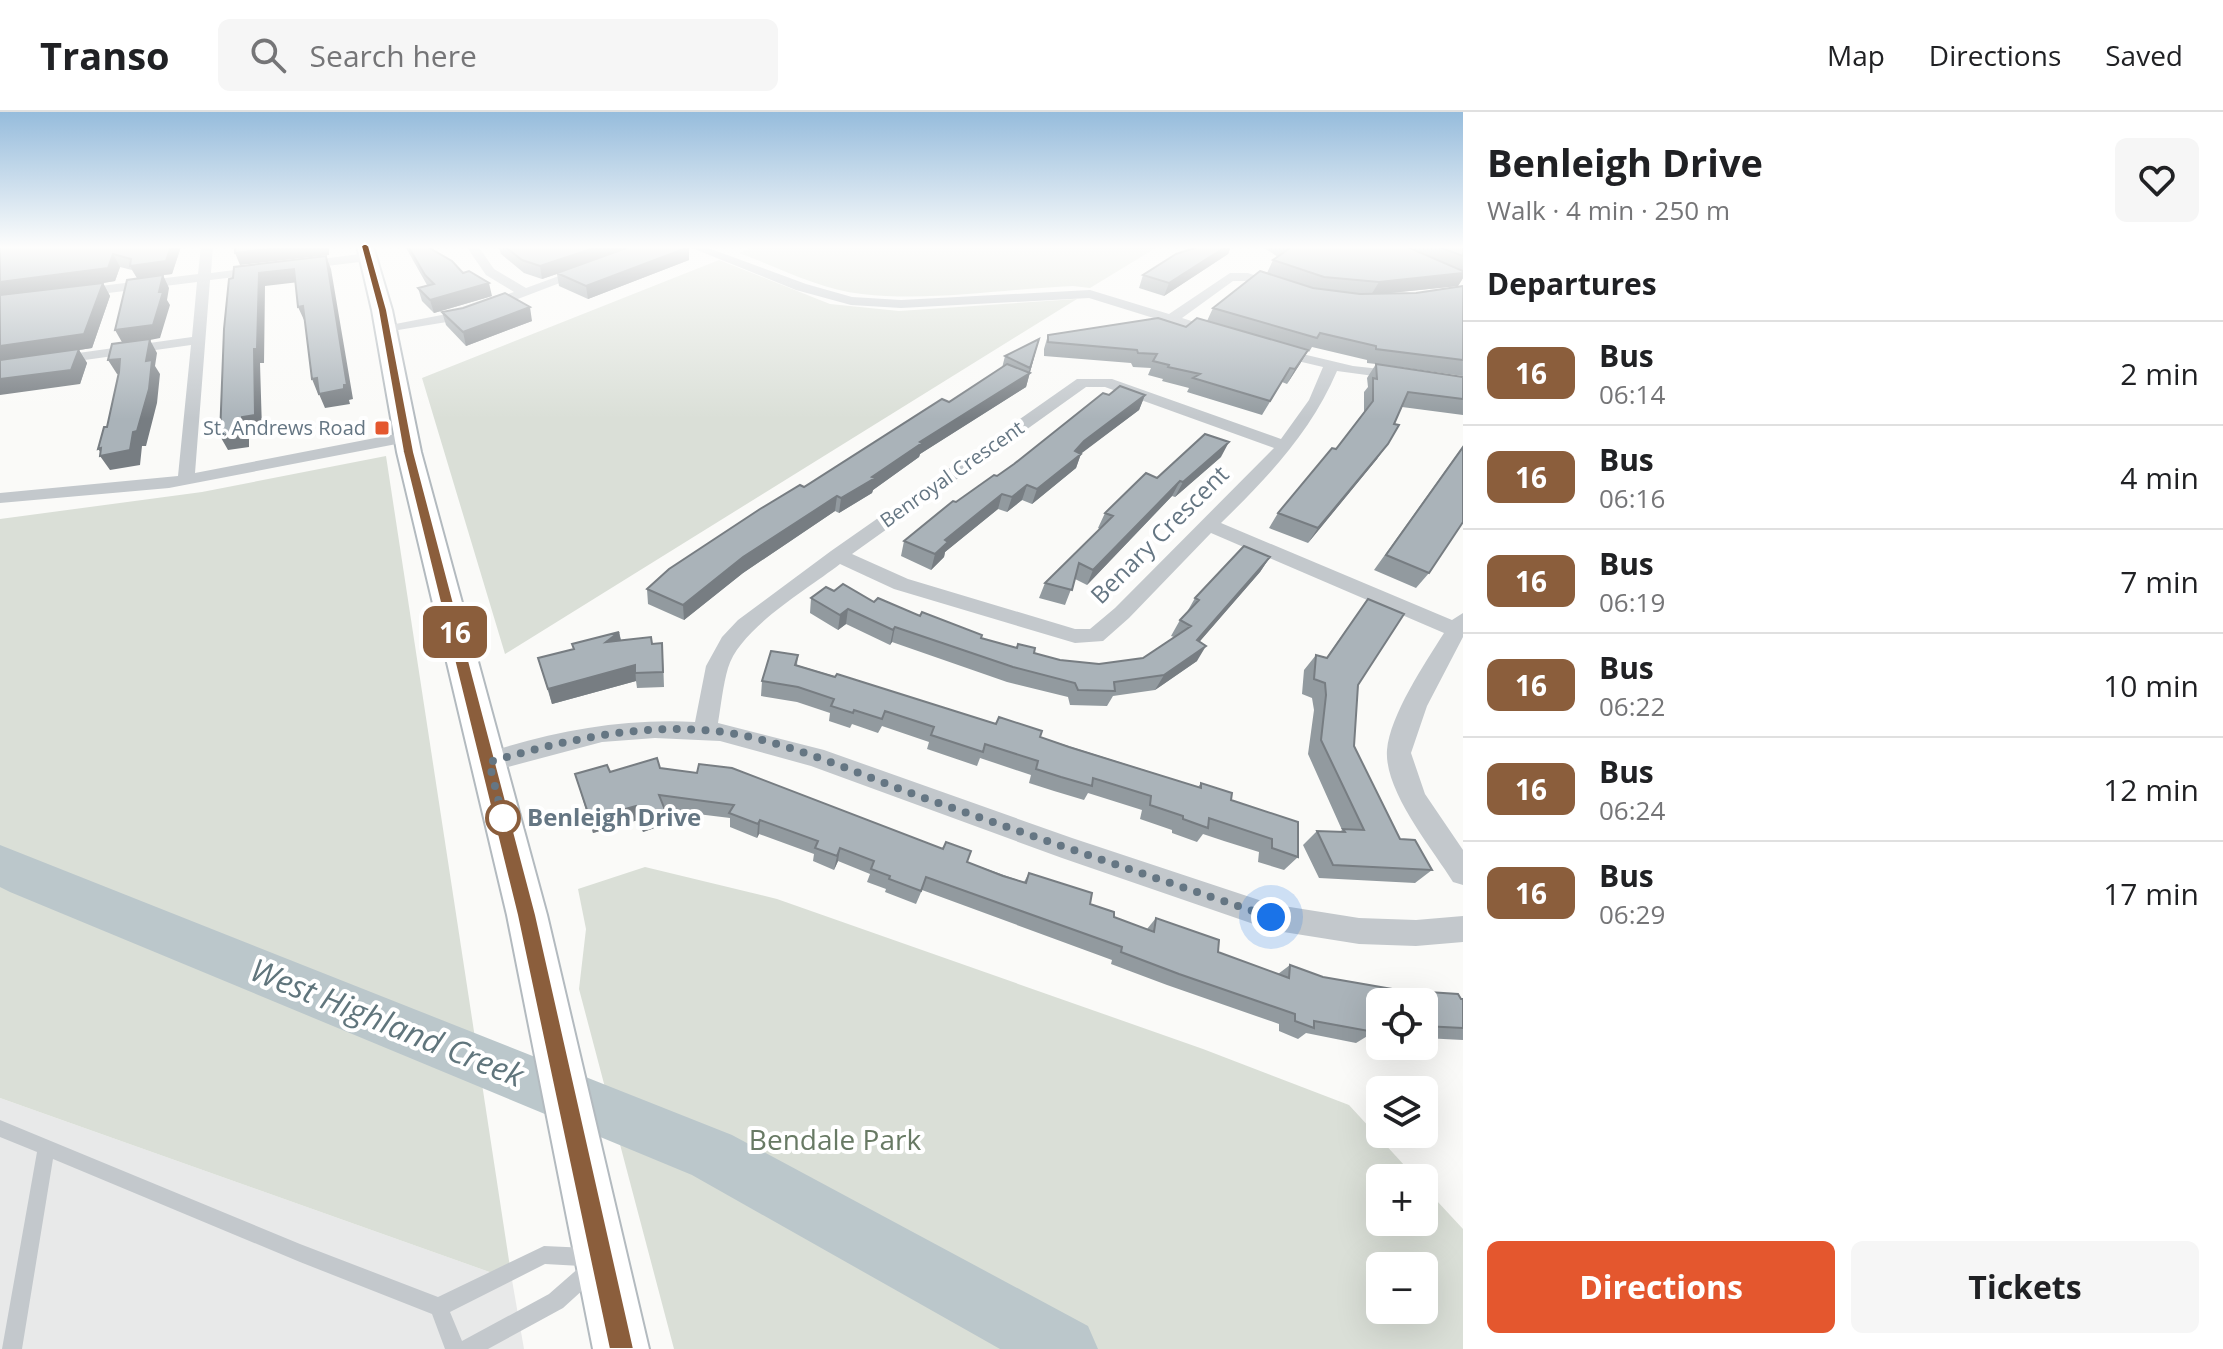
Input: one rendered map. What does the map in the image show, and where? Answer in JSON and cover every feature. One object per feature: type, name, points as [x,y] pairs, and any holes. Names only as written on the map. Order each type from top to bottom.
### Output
[{"type":"main road","points":[[379,304],[406,437],[527,915],[621,1349]]},
{"type":"street","points":[[186,480],[202,304]]},
{"type":"street","points":[[385,330],[445,320],[491,304]]},
{"type":"street","points":[[1118,304],[1228,337]]},
{"type":"street","points":[[1172,319],[1193,304]]},
{"type":"street","points":[[0,368],[199,340]]},
{"type":"street","points":[[1262,348],[1331,366],[1382,375],[1463,383]]},
{"type":"street","name":"Benary Crescent","points":[[838,555],[901,584],[1075,636],[1095,636],[1122,613],[1134,597],[1209,525],[1294,435],[1310,411],[1331,366]]},
{"type":"street","name":"Benroyal Crescent","points":[[705,730],[711,682],[730,642],[746,625],[838,555],[1082,382],[1107,382],[1282,445]]},
{"type":"street","points":[[0,498],[186,480],[406,437]]},
{"type":"street","points":[[1209,525],[1460,625],[1408,724],[1399,751],[1414,796],[1463,873]]},
{"type":"street","points":[[489,762],[602,733],[655,729],[705,730],[743,736],[815,757],[1072,850],[1271,917],[1359,931],[1416,933],[1463,929]]},
{"type":"lane","points":[[0,1128],[439,1307],[455,1349]]},
{"type":"lane","points":[[13,1347],[46,1148]]},
{"type":"lane","points":[[439,1307],[544,1255],[603,1258]]},
{"type":"lane","points":[[468,1349],[556,1301],[603,1258]]},
{"type":"shaded area","points":[[0,1098],[512,1280],[524,1349],[0,1349]]},
{"type":"green space","points":[[609,304],[829,304],[899,311],[1007,304],[1069,304],[505,654],[422,378]]},
{"type":"green space","points":[[386,456],[512,1280],[0,1098],[0,519],[202,492]]},
{"type":"green space","name":"Bendale Park","points":[[645,867],[777,899],[1203,1049],[1349,1105],[1366,1124],[1366,1148],[1388,1148],[1403,1164],[1366,1164],[1366,1236],[1438,1236],[1438,1202],[1463,1229],[1463,1349],[674,1349],[579,989],[586,929],[578,889]]},
{"type":"building","points":[[0,304],[95,304],[84,334],[0,346]]},
{"type":"building","points":[[121,304],[159,304],[153,325],[115,330]]},
{"type":"building","points":[[227,304],[258,304],[257,349],[254,349],[255,415],[242,417],[242,432],[220,436]]},
{"type":"building","points":[[298,304],[334,304],[347,385],[344,389],[319,394],[317,378],[312,379],[303,306],[298,307]]},
{"type":"building","points":[[475,304],[524,304],[530,307],[463,332],[442,312]]},
{"type":"building","points":[[1218,304],[1463,304],[1463,360],[1376,349],[1376,346],[1320,333],[1317,338],[1213,308]]},
{"type":"building","points":[[1158,318],[1186,327],[1197,318],[1308,350],[1295,369],[1290,368],[1270,401],[1193,378],[1200,374],[1153,361],[1157,354],[1048,342],[1048,335]]},
{"type":"building","points":[[150,339],[146,361],[152,360],[149,389],[137,431],[133,432],[130,450],[100,456],[101,448],[98,449],[104,427],[107,427],[119,372],[120,359],[108,360],[112,344]]},
{"type":"building","points":[[1039,339],[1030,368],[1005,356]]},
{"type":"building","points":[[79,349],[71,370],[0,379],[0,360]]},
{"type":"building","points":[[1007,364],[1030,373],[920,442],[872,477],[875,478],[841,498],[837,496],[743,557],[683,605],[647,589],[669,569],[760,509],[800,485],[804,487],[942,399],[949,402]]},
{"type":"building","points":[[1376,364],[1463,377],[1463,399],[1408,392],[1394,424],[1399,425],[1388,444],[1318,528],[1278,513],[1332,448],[1336,449],[1373,401]]},
{"type":"building","points":[[1120,386],[1145,395],[1084,441],[1075,451],[1081,454],[1037,489],[1027,485],[1012,497],[1002,494],[945,540],[948,542],[935,554],[904,541],[953,501],[956,502],[1014,464],[1103,393],[1109,395]]},
{"type":"building","points":[[1205,434],[1229,442],[1183,482],[1180,481],[1093,570],[1079,563],[1072,590],[1045,583],[1113,516],[1105,513],[1146,473],[1157,478]]},
{"type":"building","points":[[1463,447],[1463,522],[1429,573],[1386,555]]},
{"type":"building","points":[[1244,546],[1270,557],[1197,640],[1206,646],[1164,675],[1114,682],[1115,691],[1078,690],[1075,683],[1013,667],[895,627],[893,630],[848,609],[840,615],[811,598],[826,587],[834,591],[843,584],[874,602],[878,598],[920,616],[922,612],[982,635],[981,638],[1017,648],[1018,644],[1035,648],[1034,653],[1060,660],[1099,664],[1143,658],[1191,626],[1180,620],[1199,600],[1195,598]]},
{"type":"building","points":[[1368,599],[1404,614],[1358,685],[1354,746],[1400,839],[1415,840],[1432,870],[1333,865],[1317,831],[1364,830],[1321,740],[1325,683],[1314,679],[1316,655],[1327,658]]},
{"type":"building","points":[[619,632],[606,642],[651,637],[652,644],[662,643],[663,672],[635,673],[635,665],[548,689],[538,658],[574,649],[572,644]]},
{"type":"building","points":[[771,651],[798,655],[795,665],[835,677],[837,674],[996,724],[999,717],[1042,731],[1040,737],[1069,747],[1201,788],[1201,783],[1232,793],[1231,800],[1298,822],[1298,857],[1272,848],[1272,839],[1209,818],[1208,828],[1183,819],[1183,816],[1150,805],[1151,796],[1093,778],[1092,786],[1061,777],[1036,769],[1038,761],[985,744],[983,752],[931,735],[934,727],[885,711],[882,719],[854,710],[853,713],[831,706],[834,699],[798,687],[762,681]]},
{"type":"building","points":[[657,758],[660,768],[697,773],[699,764],[732,768],[943,849],[946,842],[971,851],[967,862],[1003,876],[1026,883],[1029,873],[1092,893],[1090,904],[1154,932],[1156,918],[1219,940],[1218,952],[1289,978],[1290,965],[1323,977],[1386,988],[1366,988],[1366,1031],[1314,1021],[1314,1028],[1295,1021],[1295,1014],[1179,974],[1121,952],[1122,947],[926,877],[921,891],[889,879],[890,876],[871,869],[874,861],[840,848],[837,856],[815,848],[818,841],[760,820],[758,824],[729,813],[734,805],[659,795],[665,810],[640,818],[636,806],[590,819],[575,774],[607,765],[610,772]]},
{"type":"building","points":[[1438,993],[1458,994],[1463,999],[1463,1028],[1438,1027]]},
{"type":"waterway","name":"West Highland Creek","points":[[0,865],[712,1155],[1065,1349]]},
{"type":"bus line","name":"16","points":[[380,304],[409,452],[527,915],[621,1349]]},
{"type":"place","name":"St. Andrews Road","points":[[382,428]]},
{"type":"place","name":"Benleigh Drive","points":[[503,818]]},
{"type":"route","points":[[503,818],[504,823],[489,762],[602,733],[655,729],[705,730],[743,736],[815,757],[1072,850],[1271,917]]}]
